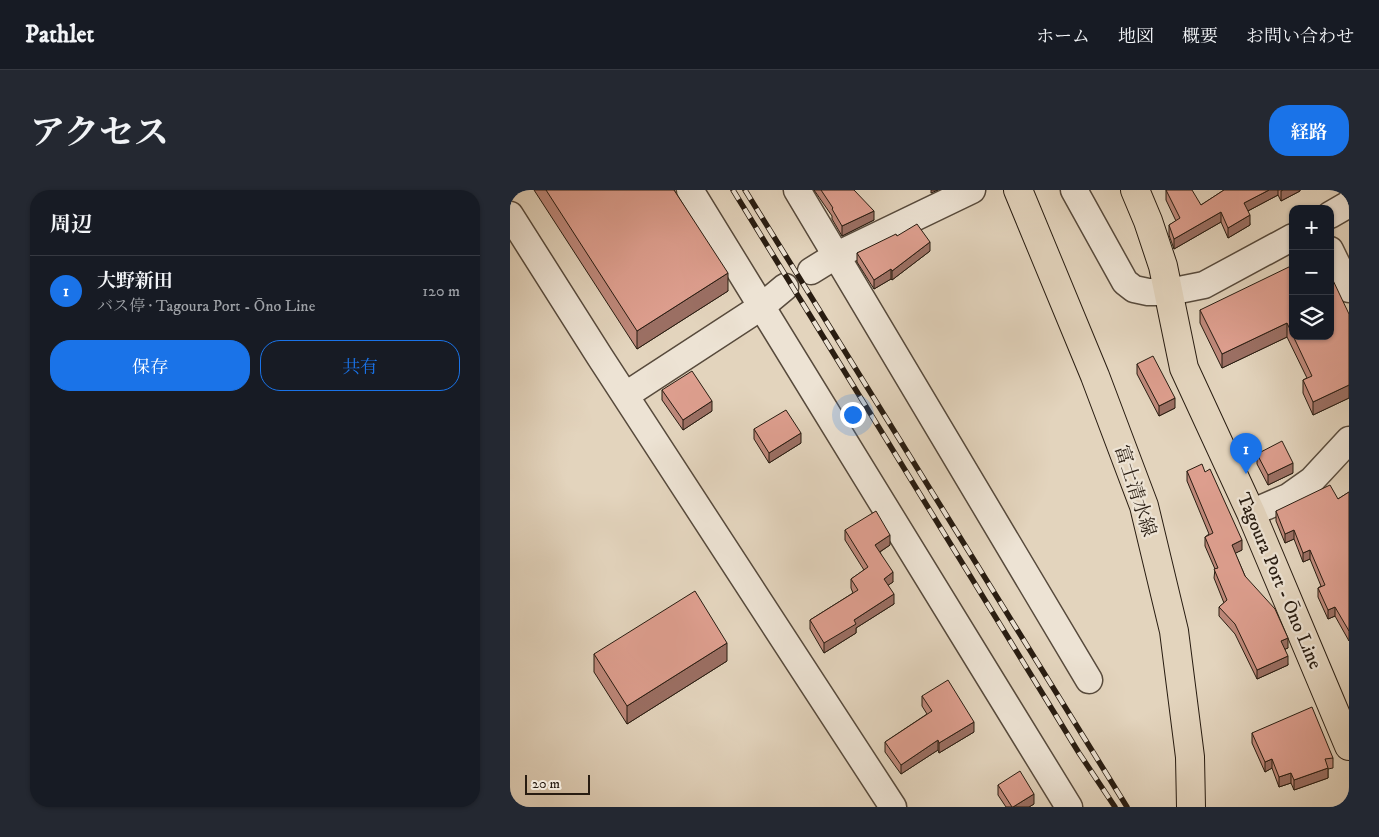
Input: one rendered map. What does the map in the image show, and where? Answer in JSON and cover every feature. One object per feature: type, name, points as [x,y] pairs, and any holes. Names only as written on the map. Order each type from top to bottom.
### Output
[{"type":"main road","name":"富士清水線","points":[[1018,190],[1095,376],[1144,506],[1174,631],[1190,757],[1192,807]]},
{"type":"main road","name":"Tagoura Port - Ōno Line","points":[[1135,190],[1155,240],[1169,292],[1184,368],[1251,513],[1349,746]]},
{"type":"street","points":[[690,190],[1069,807]]},
{"type":"street","points":[[797,190],[1089,680]]},
{"type":"street","points":[[811,271],[836,255],[972,190]]},
{"type":"street","points":[[1074,190],[1118,272],[1134,289],[1148,292],[1169,292],[1204,284],[1289,239]]},
{"type":"street","points":[[1334,213],[1349,204]]},
{"type":"street","points":[[510,215],[600,357],[893,807]]},
{"type":"street","points":[[1334,258],[1349,289]]},
{"type":"street","points":[[626,395],[761,306],[785,287]]},
{"type":"street","points":[[1251,513],[1288,497],[1312,480],[1349,440]]},
{"type":"building","points":[[546,190],[674,190],[728,273],[637,331]]},
{"type":"building","points":[[821,190],[854,190],[874,211],[842,226]]},
{"type":"building","points":[[1166,190],[1192,190],[1201,205],[1224,190],[1269,190],[1244,203],[1250,215],[1228,228],[1221,212],[1174,239],[1169,225],[1180,218]]},
{"type":"building","points":[[917,224],[930,242],[892,271],[891,269],[874,280],[857,253],[896,234],[897,236]]},
{"type":"building","points":[[1289,267],[1289,327],[1287,323],[1222,354],[1200,310]]},
{"type":"building","points":[[1334,282],[1349,314],[1349,385],[1313,402],[1303,380],[1312,376],[1295,340],[1334,340]]},
{"type":"building","points":[[1153,356],[1175,398],[1159,406],[1137,364]]},
{"type":"building","points":[[692,371],[712,401],[683,420],[662,390]]},
{"type":"building","points":[[786,410],[801,433],[769,453],[754,429]]},
{"type":"building","points":[[1282,441],[1293,463],[1268,475],[1257,454]]},
{"type":"building","points":[[1202,464],[1205,472],[1210,469],[1242,540],[1232,545],[1245,576],[1275,609],[1288,638],[1281,641],[1288,656],[1257,670],[1235,624],[1219,607],[1227,600],[1214,569],[1218,568],[1205,537],[1213,533],[1187,471]]},
{"type":"building","points":[[1330,485],[1338,499],[1349,492],[1349,631],[1335,607],[1328,610],[1318,588],[1325,585],[1310,550],[1303,553],[1294,530],[1285,534],[1276,511]]},
{"type":"building","points":[[876,511],[890,535],[875,545],[893,572],[884,579],[894,594],[854,620],[856,624],[824,643],[810,620],[858,590],[851,579],[868,567],[845,530]]},
{"type":"building","points":[[695,591],[727,643],[627,706],[594,654]]},
{"type":"building","points":[[948,680],[974,722],[939,743],[938,740],[901,765],[885,742],[932,711],[922,696]]},
{"type":"building","points":[[1312,707],[1333,758],[1325,759],[1328,768],[1294,780],[1291,773],[1279,777],[1272,759],[1265,762],[1252,733]]},
{"type":"building","points":[[1020,771],[1034,794],[1012,807],[998,785]]},
{"type":"railway","points":[[733,190],[1079,753],[1115,807]]},
{"type":"railway","points":[[745,190],[1127,807]]},
{"type":"place","name":"大野新田","points":[[1246,474]]}]
